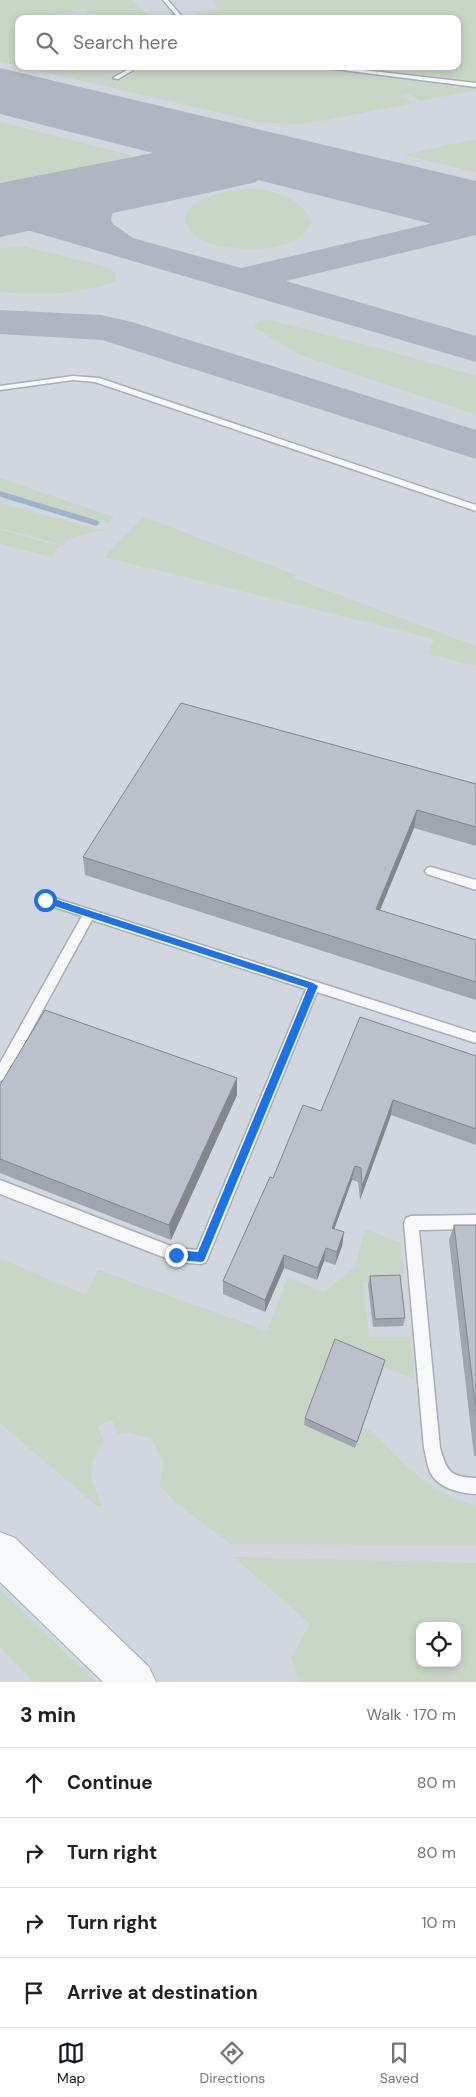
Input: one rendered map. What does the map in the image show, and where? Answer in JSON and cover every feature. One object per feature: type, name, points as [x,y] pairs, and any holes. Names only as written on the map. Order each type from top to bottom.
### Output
[{"type":"street","points":[[0,1553],[134,1682]]},
{"type":"lane","points":[[165,0],[178,15]]},
{"type":"lane","points":[[116,78],[131,70]]},
{"type":"lane","points":[[347,70],[476,85]]},
{"type":"lane","points":[[0,388],[73,378],[96,380],[476,508]]},
{"type":"lane","points":[[431,872],[476,885]]},
{"type":"lane","points":[[45,900],[476,1038]]},
{"type":"lane","points":[[0,1075],[89,914]]},
{"type":"lane","points":[[0,1188],[176,1255],[201,1257],[313,986]]},
{"type":"lane","points":[[476,1222],[411,1223],[434,1455],[438,1468],[448,1479],[468,1486],[476,1486]]},
{"type":"shaded area","points":[[0,0],[476,0],[476,1682],[0,1682]]},
{"type":"green space","points":[[0,0],[133,0],[148,15],[93,15],[85,12],[87,9],[81,9],[49,15],[15,15],[15,65],[0,62]]},
{"type":"green space","points":[[211,0],[476,0],[476,81],[372,70],[461,70],[461,15],[197,15],[194,12],[219,9]]},
{"type":"green space","points":[[36,70],[123,70],[108,78],[120,80],[141,70],[329,70],[476,86],[476,90],[420,101],[407,93],[402,95],[413,103],[315,122],[298,124],[258,122]]},
{"type":"green space","points":[[0,122],[130,155],[131,157],[16,181],[0,181]]},
{"type":"green space","points":[[476,139],[476,172],[407,156],[407,154]]},
{"type":"green space","points":[[240,189],[272,192],[291,199],[299,205],[312,222],[297,239],[275,247],[247,249],[219,246],[193,234],[186,222],[187,214],[197,202]]},
{"type":"green space","points":[[26,247],[107,267],[116,274],[115,281],[88,289],[59,293],[30,294],[2,292],[0,291],[0,249]]},
{"type":"green space","points":[[266,319],[476,376],[476,415],[300,355],[252,326],[260,320]]},
{"type":"green space","points":[[0,478],[114,517],[108,524],[0,491]]},
{"type":"green space","points":[[0,503],[103,530],[69,538],[63,545],[0,528]]},
{"type":"green space","points":[[144,517],[296,575],[294,578],[476,646],[476,666],[428,654],[434,639],[104,557]]},
{"type":"green space","points":[[0,530],[60,546],[52,557],[0,544]]},
{"type":"green space","points":[[365,1229],[401,1243],[404,1280],[363,1283],[369,1337],[410,1337],[414,1379],[334,1347],[362,1427],[379,1438],[419,1477],[446,1494],[476,1506],[476,1545],[231,1544],[174,1501],[160,1486],[163,1462],[152,1439],[130,1433],[117,1433],[112,1420],[97,1426],[104,1442],[94,1459],[91,1474],[102,1506],[96,1505],[0,1423],[0,1258],[86,1295],[98,1270],[267,1331],[288,1277],[324,1292],[355,1267]]},
{"type":"green space","points":[[234,1557],[476,1563],[476,1682],[300,1682],[291,1658],[310,1624]]},
{"type":"green space","points":[[0,1590],[96,1682],[34,1682],[0,1647]]},
{"type":"building","points":[[181,703],[476,784],[476,827],[417,810],[376,909],[476,940],[476,982],[83,857]]},
{"type":"building","points":[[45,1010],[237,1078],[169,1225],[0,1159],[0,1085]]},
{"type":"building","points":[[360,1017],[476,1056],[476,1129],[393,1100],[362,1186],[361,1168],[355,1166],[332,1228],[344,1232],[337,1252],[326,1248],[318,1268],[284,1255],[265,1300],[223,1281],[270,1177],[273,1178],[303,1105],[321,1111]]},
{"type":"building","points":[[454,1225],[476,1225],[476,1411]]},
{"type":"building","points":[[400,1275],[405,1318],[375,1319],[370,1276]]},
{"type":"building","points":[[335,1339],[385,1360],[357,1442],[305,1418]]},
{"type":"waterway","points":[[0,494],[96,523]]},
{"type":"taxiway","points":[[120,246],[100,232],[93,220],[93,213],[105,198],[133,183]]},
{"type":"taxiway","points":[[0,211],[120,246]]},
{"type":"taxiway","points":[[242,280],[476,224]]},
{"type":"taxiway","points":[[120,246],[476,349]]},
{"type":"taxiway","points":[[0,322],[101,327],[117,331],[476,445]]},
{"type":"runway","points":[[0,91],[476,208]]},
{"type":"runway","points":[[0,210],[226,164]]},
{"type":"route","points":[[45,900],[313,986],[201,1257],[176,1255]]}]
